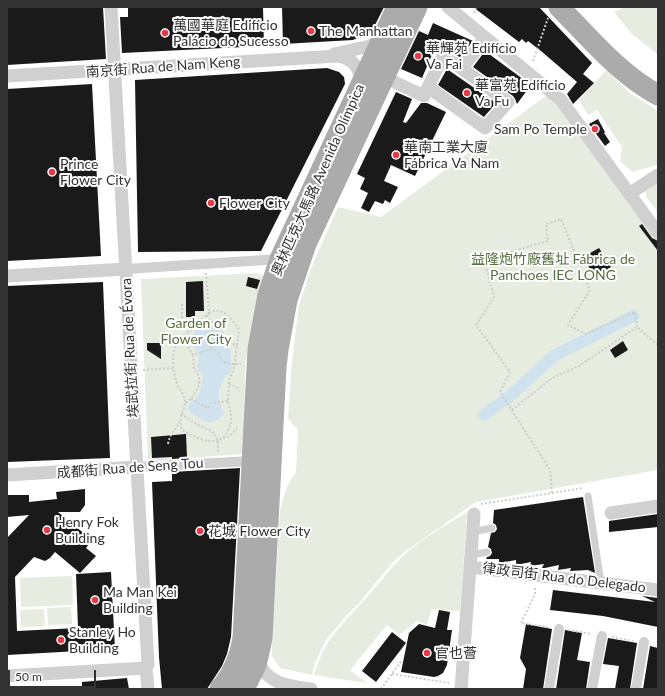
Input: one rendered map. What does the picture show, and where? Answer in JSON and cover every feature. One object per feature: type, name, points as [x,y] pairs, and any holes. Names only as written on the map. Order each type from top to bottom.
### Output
[{"type":"main road","name":"奧林匹克大馬路 Avenida Olímpica","points":[[244,689],[258,660],[262,639],[258,349],[268,296],[280,259],[398,7]]},
{"type":"main road","name":"奧林匹克大馬路 Avenida Olímpica","points":[[220,689],[235,666],[243,638],[260,460],[287,300],[306,244],[417,7]]},
{"type":"main road","points":[[570,7],[596,45]]},
{"type":"main road","points":[[554,11],[596,45],[621,69],[643,86],[658,94]]},
{"type":"street","name":"埃武拉街 Rua de Évora","points":[[111,7],[148,664],[146,668],[148,689]]},
{"type":"street","points":[[448,7],[561,100],[658,233]]},
{"type":"street","name":"南京街 Rua de Nam Keng","points":[[318,57],[370,46],[378,42],[386,33]]},
{"type":"street","points":[[462,68],[485,38]]},
{"type":"street","name":"南京街 Rua de Nam Keng","points":[[7,76],[337,56],[344,57],[351,61],[356,67],[360,74],[361,81],[359,89]]},
{"type":"street","points":[[384,77],[424,96],[428,87],[442,58],[462,68],[508,102],[485,128],[428,87]]},
{"type":"street","points":[[629,194],[658,175]]},
{"type":"street","points":[[7,276],[280,259]]},
{"type":"street","name":"成都街 Rua de Seng Tou","points":[[7,475],[260,460]]},
{"type":"street","points":[[611,513],[658,506]]},
{"type":"street","points":[[461,687],[474,514]]},
{"type":"street","name":"律政司街 Rua do Delegado","points":[[470,561],[535,575],[658,590]]},
{"type":"street","points":[[549,689],[559,629]]},
{"type":"street","points":[[592,689],[602,636]]},
{"type":"street","points":[[636,689],[644,642]]},
{"type":"street","points":[[258,660],[263,671],[275,681],[283,685],[311,689]]},
{"type":"street","points":[[7,676],[146,668]]},
{"type":"lane","points":[[588,496],[592,536],[601,583]]},
{"type":"lane","points":[[472,532],[492,528]]},
{"type":"lane","points":[[470,561],[487,552]]},
{"type":"path","points":[[528,73],[554,11]]},
{"type":"path","points":[[552,493],[550,470],[500,392],[510,372],[476,325],[494,297],[484,260],[548,241],[546,224],[561,219],[590,290],[568,325],[586,334],[635,312],[637,327],[658,345]]},
{"type":"path","points":[[206,264],[209,319],[224,332],[225,338],[228,341],[238,346]]},
{"type":"path","points":[[182,304],[182,319],[188,333]]},
{"type":"path","points":[[168,444],[171,434],[177,427],[185,404],[174,368],[173,358],[176,345],[178,340],[188,333],[208,314],[215,310],[228,315],[239,330],[234,371],[229,380],[228,401],[231,423],[226,435],[222,439]]},
{"type":"path","points":[[193,355],[209,349],[214,343],[217,326]]},
{"type":"path","points":[[512,410],[552,378],[580,366],[637,327]]},
{"type":"path","points":[[183,336],[184,341],[193,355],[194,368],[198,375],[199,381],[192,400],[185,404]]},
{"type":"path","points":[[209,349],[216,350],[221,360],[225,363],[234,364]]},
{"type":"path","points":[[132,371],[174,368]]},
{"type":"path","points":[[229,384],[239,389],[241,394]]},
{"type":"path","points":[[192,400],[207,408]]},
{"type":"path","points":[[205,412],[211,403],[228,401]]},
{"type":"path","points":[[181,414],[198,425],[212,431],[218,441]]},
{"type":"path","points":[[179,422],[182,430],[190,435],[207,441],[218,441],[230,436],[239,426]]},
{"type":"path","points":[[474,514],[475,505],[586,488],[588,496]]},
{"type":"path","points":[[535,575],[535,594],[521,623],[644,642]]},
{"type":"path","points":[[381,689],[402,660]]},
{"type":"path","points":[[392,674],[461,687]]},
{"type":"green space","points":[[625,7],[658,7],[658,55],[631,33],[614,12]]},
{"type":"green space","points":[[606,70],[630,93],[658,111],[658,165],[632,172],[620,161],[622,147],[597,110],[588,115],[579,100]]},
{"type":"green space","name":"益隆炮竹廠舊址 Fábrica de Panchoes IEC LONG","points":[[550,93],[658,231],[658,470],[476,502],[403,553],[391,564],[326,640],[315,663],[312,675],[280,668],[272,656],[272,649],[280,510],[287,486],[296,472],[298,429],[288,418],[292,361],[299,305],[312,266],[338,207],[381,217]]},
{"type":"green space","points":[[658,182],[658,212],[646,197],[646,187]]},
{"type":"green space","name":"Garden of Flower City","points":[[258,273],[264,277],[253,319],[245,364],[244,454],[148,461],[141,279]]},
{"type":"green space","points":[[467,512],[460,611],[432,609],[427,625],[417,621],[399,635],[387,625],[350,670],[367,683],[314,675],[329,640],[397,562],[409,550]]},
{"type":"green space","points":[[72,576],[73,605],[21,607],[20,578]]},
{"type":"green space","points":[[71,607],[72,624],[48,625],[47,608]]},
{"type":"green space","points":[[44,609],[45,626],[21,627],[20,610]]},
{"type":"water","points":[[206,322],[221,332],[221,342],[228,345],[231,354],[232,369],[224,379],[219,390],[219,398],[224,414],[213,422],[200,419],[193,415],[188,408],[190,403],[199,394],[203,375],[197,370],[199,354],[193,346],[192,337],[196,330]]},
{"type":"building","points":[[7,7],[103,7],[106,59],[7,65]]},
{"type":"building","name":"萬國華庭 Edifício Palácio do Sucesso","points":[[128,7],[263,7],[264,46],[122,53],[120,17],[128,17]]},
{"type":"building","name":"The Manhattan","points":[[282,7],[384,7],[372,31],[353,40],[283,44]]},
{"type":"building","points":[[473,7],[539,7],[592,63],[583,74],[594,83],[573,104],[567,94],[577,82],[528,41],[526,43],[522,39],[519,42]]},
{"type":"building","name":"華輝苑 Edifício Va Fai","points":[[433,23],[473,41],[460,57],[445,51],[434,50],[422,78],[401,69],[419,31],[428,35]]},
{"type":"building","points":[[485,51],[531,85],[517,104],[513,96],[473,67]]},
{"type":"building","name":"Flower City","points":[[327,68],[339,72],[344,77],[345,84],[261,251],[138,252],[135,80]]},
{"type":"building","name":"華富苑 Edifício Va Fu","points":[[447,69],[496,103],[484,117],[438,85]]},
{"type":"building","name":"Prince Flower City","points":[[92,84],[101,256],[7,261],[7,89]]},
{"type":"building","name":"華南工業大廈 Fábrica Va Nam","points":[[396,92],[412,99],[403,122],[406,123],[421,103],[427,103],[446,112],[415,176],[391,165],[384,181],[398,187],[390,203],[385,200],[383,204],[375,201],[369,212],[361,208],[368,193],[360,189],[365,178],[357,174]]},
{"type":"building","name":"Sam Po Temple","points":[[598,119],[610,142],[605,146],[589,124]]},
{"type":"building","points":[[642,224],[652,238],[658,241],[658,251],[639,226]]},
{"type":"building","points":[[599,248],[611,267],[595,277],[583,257]]},
{"type":"building","points":[[248,277],[260,280],[257,289],[246,286]]},
{"type":"building","points":[[203,281],[204,311],[195,311],[195,317],[186,317],[186,282]]},
{"type":"building","points":[[103,282],[110,458],[7,462],[7,286]]},
{"type":"building","points":[[623,341],[628,350],[615,358],[610,350]]},
{"type":"building","points":[[147,343],[161,343],[161,359],[147,350]]},
{"type":"building","points":[[186,434],[187,458],[152,458],[151,437]]},
{"type":"building","points":[[240,468],[231,637],[227,654],[222,666],[207,689],[162,689],[159,657],[152,482],[172,481],[172,472]]},
{"type":"building","points":[[85,489],[85,505],[80,512],[58,512],[92,540],[86,548],[96,556],[80,573],[55,552],[45,561],[34,557],[15,577],[17,631],[78,628],[76,574],[111,572],[115,649],[7,655],[7,538],[29,515],[7,517],[7,495],[29,495],[29,502],[57,499],[56,492]]},
{"type":"building","points":[[583,497],[595,573],[588,570],[570,571],[571,568],[558,570],[559,565],[542,568],[544,564],[530,566],[531,562],[516,565],[516,560],[500,563],[499,559],[486,559],[492,553],[491,549],[488,547],[491,533],[495,532],[497,529],[496,525],[493,523],[494,510]]},
{"type":"building","points":[[658,514],[658,527],[609,532],[609,521]]},
{"type":"building","points":[[553,590],[655,602],[642,596],[658,598],[658,627],[603,616],[550,610]]},
{"type":"building","name":"官也薈","points":[[439,610],[450,612],[447,630],[452,630],[447,665],[443,673],[434,677],[401,672],[409,633],[419,624],[435,628]]},
{"type":"building","points":[[526,624],[552,629],[543,689],[523,689],[526,669],[520,658]]},
{"type":"building","points":[[565,630],[582,633],[577,660],[590,662],[586,689],[556,689]]},
{"type":"building","points":[[392,632],[406,643],[376,682],[362,671]]},
{"type":"building","points":[[608,638],[637,643],[630,689],[615,689],[619,666],[603,664]]},
{"type":"building","points":[[650,646],[658,648],[658,689],[643,689]]},
{"type":"building","points":[[127,678],[129,689],[82,689],[82,682]]},
{"type":"waterway","points":[[484,415],[510,396],[555,355],[633,316]]},
{"type":"place","name":"The Manhattan","points":[[311,31]]},
{"type":"place","name":"萬國華庭 Edifício Palácio do Sucesso","points":[[165,33]]},
{"type":"place","name":"華輝苑 Edifício Va Fai","points":[[418,56]]},
{"type":"place","name":"華富苑 Edifício Va Fu","points":[[467,93]]},
{"type":"place","name":"Sam Po Temple","points":[[595,129]]},
{"type":"place","name":"華南工業大廈 Fábrica Va Nam","points":[[396,155]]},
{"type":"place","name":"Prince Flower City","points":[[52,172]]},
{"type":"place","name":"Flower City","points":[[211,203]]},
{"type":"place","name":"Henry Fok Building","points":[[47,530]]},
{"type":"place","name":"花城 Flower City","points":[[200,531]]},
{"type":"place","name":"Ma Man Kei Building","points":[[95,600]]},
{"type":"place","name":"Stanley Ho Building","points":[[61,640]]},
{"type":"place","name":"官也薈","points":[[427,653]]}]
